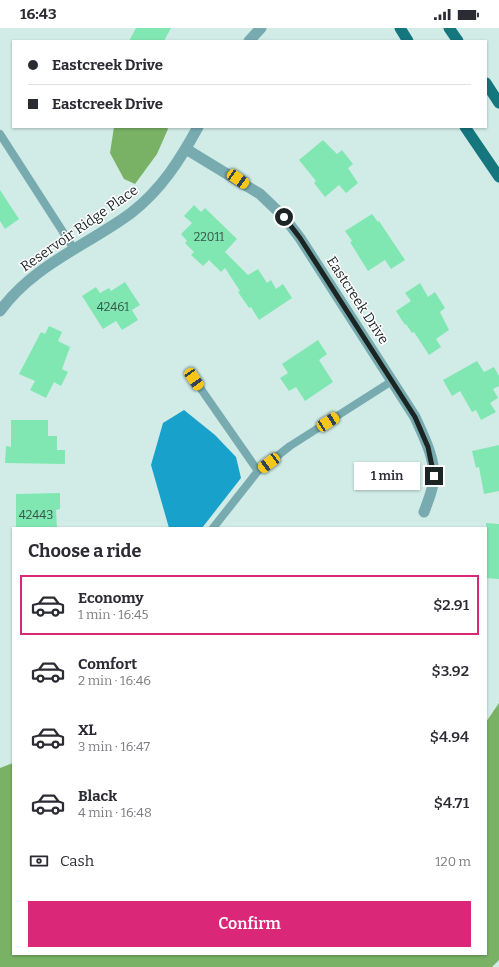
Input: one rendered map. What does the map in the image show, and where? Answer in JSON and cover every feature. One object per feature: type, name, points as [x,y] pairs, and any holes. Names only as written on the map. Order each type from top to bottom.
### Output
[{"type":"main road","points":[[400,28],[407,40]]},
{"type":"main road","points":[[449,28],[457,40]]},
{"type":"main road","points":[[487,85],[499,103]]},
{"type":"main road","points":[[466,128],[499,177]]},
{"type":"street","points":[[250,40],[261,28]]},
{"type":"street","name":"Reservoir Ridge Place","points":[[0,311],[27,282],[74,249],[131,213],[151,196],[168,176],[186,149],[197,128]]},
{"type":"street","name":"Eastcreek Drive","points":[[186,149],[260,194],[284,217],[300,238],[415,417],[428,447],[434,476],[424,512]]},
{"type":"lane","points":[[0,134],[74,249]]},
{"type":"lane","points":[[194,379],[258,471]]},
{"type":"lane","points":[[214,527],[258,471],[290,446],[392,381]]},
{"type":"green space","points":[[114,128],[168,129],[157,154],[135,184],[124,179],[110,153]]},
{"type":"green space","points":[[499,703],[499,960],[492,967],[0,967],[0,768],[12,763],[12,955],[487,955],[487,721]]},
{"type":"water","points":[[184,410],[215,435],[236,457],[241,478],[203,527],[169,527],[151,465],[163,423]]},
{"type":"building","points":[[136,28],[171,28],[165,40],[130,40]]},
{"type":"building","points":[[323,140],[337,154],[342,150],[353,164],[348,168],[358,183],[346,193],[339,185],[325,197],[314,183],[316,181],[299,160]]},
{"type":"building","points":[[0,190],[19,219],[5,229],[0,221]]},
{"type":"building","points":[[194,205],[201,212],[205,208],[237,239],[225,252],[248,275],[258,269],[267,283],[271,280],[276,289],[283,284],[292,298],[259,320],[251,307],[249,308],[238,292],[240,291],[225,268],[221,272],[209,260],[203,266],[191,255],[194,252],[185,243],[187,241],[181,234],[192,223],[184,216]]},
{"type":"building","points":[[372,214],[378,222],[379,221],[405,260],[391,269],[385,260],[368,271],[345,231]]},
{"type":"building","points":[[125,282],[140,305],[132,310],[138,320],[122,330],[116,321],[103,329],[82,296],[96,287],[100,293],[109,288],[111,291]]},
{"type":"building","points":[[420,283],[428,297],[435,292],[445,308],[440,312],[449,330],[436,339],[441,347],[429,355],[414,332],[412,333],[406,324],[405,325],[396,311],[411,301],[405,293]]},
{"type":"building","points":[[49,326],[62,332],[58,341],[70,347],[62,369],[68,372],[61,386],[54,382],[46,398],[30,390],[35,381],[19,374],[41,332],[45,334]]},
{"type":"building","points":[[318,340],[327,354],[319,360],[333,382],[305,401],[296,387],[289,391],[280,378],[288,373],[282,364]]},
{"type":"building","points":[[477,361],[484,372],[494,367],[499,376],[499,386],[493,389],[498,398],[490,403],[496,412],[481,420],[476,410],[472,412],[460,391],[452,396],[443,380]]},
{"type":"building","points":[[11,420],[48,420],[48,436],[57,436],[57,450],[65,450],[65,464],[5,463],[6,446],[11,447]]},
{"type":"building","points":[[499,445],[499,491],[484,494],[479,467],[476,468],[472,451]]},
{"type":"building","points":[[60,493],[60,509],[56,510],[57,527],[16,527],[16,494]]},
{"type":"building","points":[[486,523],[499,524],[499,579],[487,578]]},
{"type":"route","points":[[284,217],[300,238],[415,417],[428,447],[434,476]]}]
